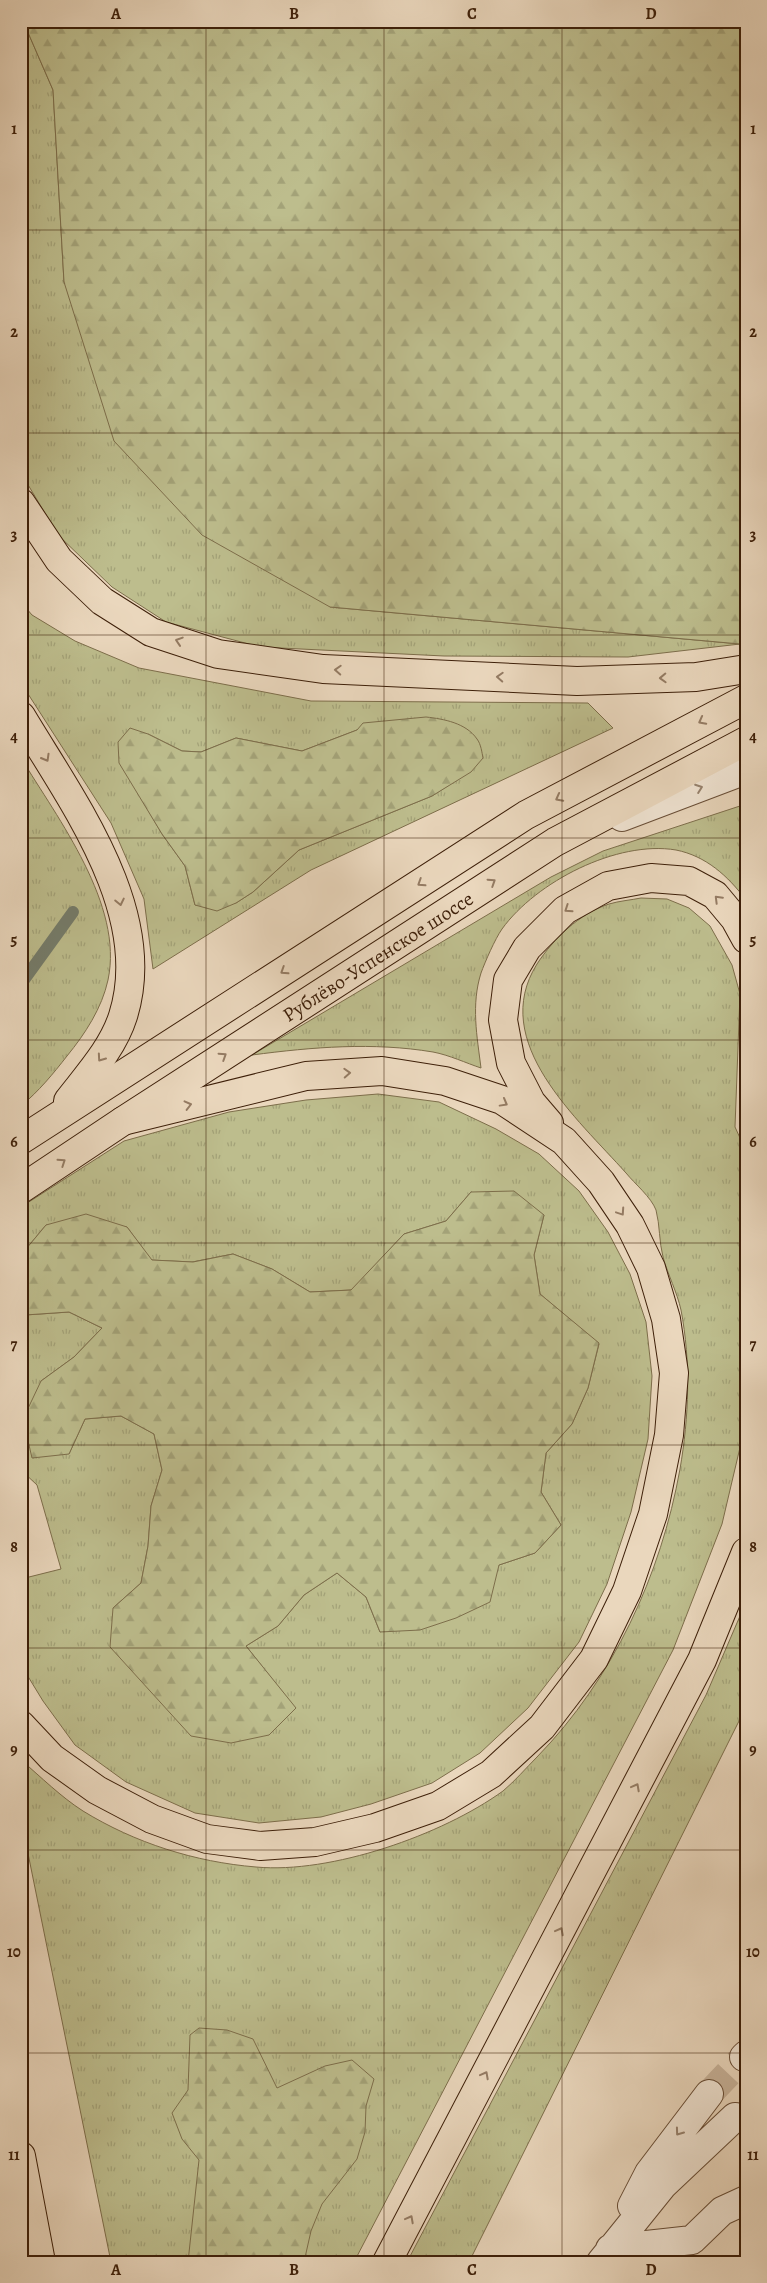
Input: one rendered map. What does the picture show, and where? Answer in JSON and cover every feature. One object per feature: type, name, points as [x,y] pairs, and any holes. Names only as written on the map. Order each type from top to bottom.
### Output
[{"type":"main road","points":[[21,503],[59,560],[102,601],[151,632],[218,654],[323,669],[577,681],[696,677],[746,669]]},
{"type":"main road","name":"Рублёво-Успенское шоссе","points":[[21,1140],[526,816],[746,698]]},
{"type":"main road","points":[[21,716],[96,843],[118,894],[128,939],[130,977],[123,1016],[104,1054],[54,1118]]},
{"type":"main road","name":"Рублёво-Успенское шоссе","points":[[21,1189],[555,842],[746,742]]},
{"type":"main road","points":[[21,1725],[52,1758],[97,1790],[152,1819],[207,1839],[260,1846],[315,1842],[375,1828],[438,1806],[491,1774],[542,1727],[594,1659],[627,1591],[653,1514],[669,1435],[674,1373],[666,1318],[651,1268],[630,1225],[601,1182],[532,1102],[511,1063],[503,1020],[508,980],[527,948],[565,910],[608,886],[651,878],[689,881],[715,895],[735,919],[746,939]]},
{"type":"main road","points":[[124,1121],[306,1076],[382,1071],[445,1080],[502,1100],[564,1141]]},
{"type":"main road","points":[[387,2262],[702,1660],[746,1552]]},
{"type":"main road","points":[[21,2156],[41,2262]]},
{"type":"lane","points":[[555,842],[746,770]]},
{"type":"lane","points":[[606,2256],[649,2173],[709,2094]]},
{"type":"lane","points":[[606,2256],[663,2185],[735,2117]]},
{"type":"lane","points":[[606,2256],[692,2240],[722,2211],[746,2200]]},
{"type":"green space","points":[[21,21],[23,21],[53,90],[64,282],[330,607],[740,644],[628,657],[444,656],[260,647],[166,622],[112,587],[58,535],[21,473]]},
{"type":"green space","points":[[23,21],[746,21],[746,642],[740,644],[330,607],[202,535],[114,441],[64,282],[53,90]]},
{"type":"green space","points":[[21,602],[32,615],[75,641],[139,668],[311,701],[588,703],[613,728],[311,870],[153,969],[144,899],[111,823],[21,683]],"holes":[[[357,730],[449,785],[432,796],[299,850],[253,892],[236,903],[195,905],[185,866],[162,834],[141,798],[148,734],[182,751],[201,752],[236,738],[302,751]]]},
{"type":"green space","points":[[426,717],[461,726],[477,739],[483,758],[471,772],[432,796],[299,850],[253,892],[236,903],[217,911],[195,905],[185,866],[162,834],[119,763],[118,742],[130,728],[148,734],[182,751],[201,752],[236,738],[302,751],[357,730],[363,723]]},
{"type":"green space","points":[[21,758],[69,835],[84,864],[97,893],[106,922],[110,951],[108,980],[102,1001],[92,1020],[80,1039],[56,1069],[21,1106]]},
{"type":"green space","points":[[746,804],[746,900],[724,875],[707,862],[676,850],[653,849],[604,858],[580,868],[535,895],[517,912],[496,939],[481,973],[478,985],[476,1020],[481,1068],[439,1053],[388,1047],[320,1048],[252,1055],[551,877],[603,851]]},
{"type":"green space","points":[[641,898],[667,899],[689,908],[710,926],[732,965],[740,994],[735,1127],[746,1151],[746,1422],[722,1524],[673,1650],[354,2262],[111,2262],[21,1819],[21,1760],[83,1811],[123,1833],[188,1856],[211,1861],[256,1867],[286,1868],[351,1858],[385,1848],[418,1836],[478,1807],[503,1791],[516,1779],[564,1727],[589,1694],[611,1660],[630,1624],[660,1548],[672,1509],[680,1469],[687,1410],[686,1349],[681,1310],[665,1264],[654,1205],[647,1195],[585,1129],[545,1078],[531,1050],[523,1022],[525,993],[537,964],[559,936],[587,914],[598,908]]},
{"type":"green space","points":[[378,1094],[439,1102],[496,1129],[539,1154],[579,1191],[608,1232],[630,1274],[646,1322],[652,1376],[648,1439],[631,1512],[607,1584],[579,1642],[528,1708],[480,1753],[432,1783],[371,1804],[321,1817],[259,1823],[195,1813],[126,1782],[75,1745],[43,1701],[21,1665],[21,1579],[61,1569],[37,1485],[21,1470],[21,1308],[25,1315],[69,1312],[102,1328],[74,1357],[41,1381],[69,1454],[85,1419],[121,1416],[154,1434],[162,1470],[151,1506],[148,1546],[141,1583],[113,1608],[269,1735],[295,1708],[246,1646],[278,1626],[304,1595],[337,1573],[366,1597],[380,1632],[499,1565],[535,1553],[561,1525],[541,1492],[546,1453],[572,1424],[588,1388],[599,1344],[540,1294],[534,1255],[544,1215],[471,1192],[446,1221],[404,1234],[352,1290],[310,1292],[272,1269],[233,1254],[192,1262],[151,1260],[127,1227],[46,1225],[21,1255],[21,1207],[124,1141],[229,1112],[306,1100]]},
{"type":"green space","points":[[514,1191],[544,1215],[534,1255],[540,1294],[599,1343],[588,1388],[572,1424],[546,1453],[541,1492],[561,1525],[535,1553],[499,1565],[490,1602],[456,1618],[420,1630],[380,1632],[366,1597],[337,1573],[304,1595],[278,1626],[246,1646],[296,1708],[269,1735],[231,1743],[191,1736],[110,1647],[113,1608],[141,1583],[148,1546],[151,1506],[162,1470],[154,1434],[121,1416],[85,1419],[69,1454],[32,1458],[23,1419],[41,1381],[74,1357],[102,1328],[69,1312],[25,1315],[21,1308],[21,1255],[46,1225],[86,1214],[127,1227],[152,1260],[193,1262],[233,1254],[272,1269],[310,1292],[351,1290],[404,1234],[446,1221],[471,1192]]},
{"type":"green space","points":[[746,1602],[746,1707],[469,2262],[407,2262],[706,1695]]},
{"type":"green space","points":[[199,2028],[227,2030],[253,2039],[277,2088],[325,2066],[352,2060],[374,2079],[366,2106],[365,2132],[357,2159],[322,2204],[311,2231],[304,2262],[188,2262],[199,2160],[182,2139],[172,2113],[188,2090],[190,2035]]},
{"type":"waterway","points":[[21,984],[73,912]]},
{"type":"tunnel","points":[[709,2094],[744,2057]]}]
